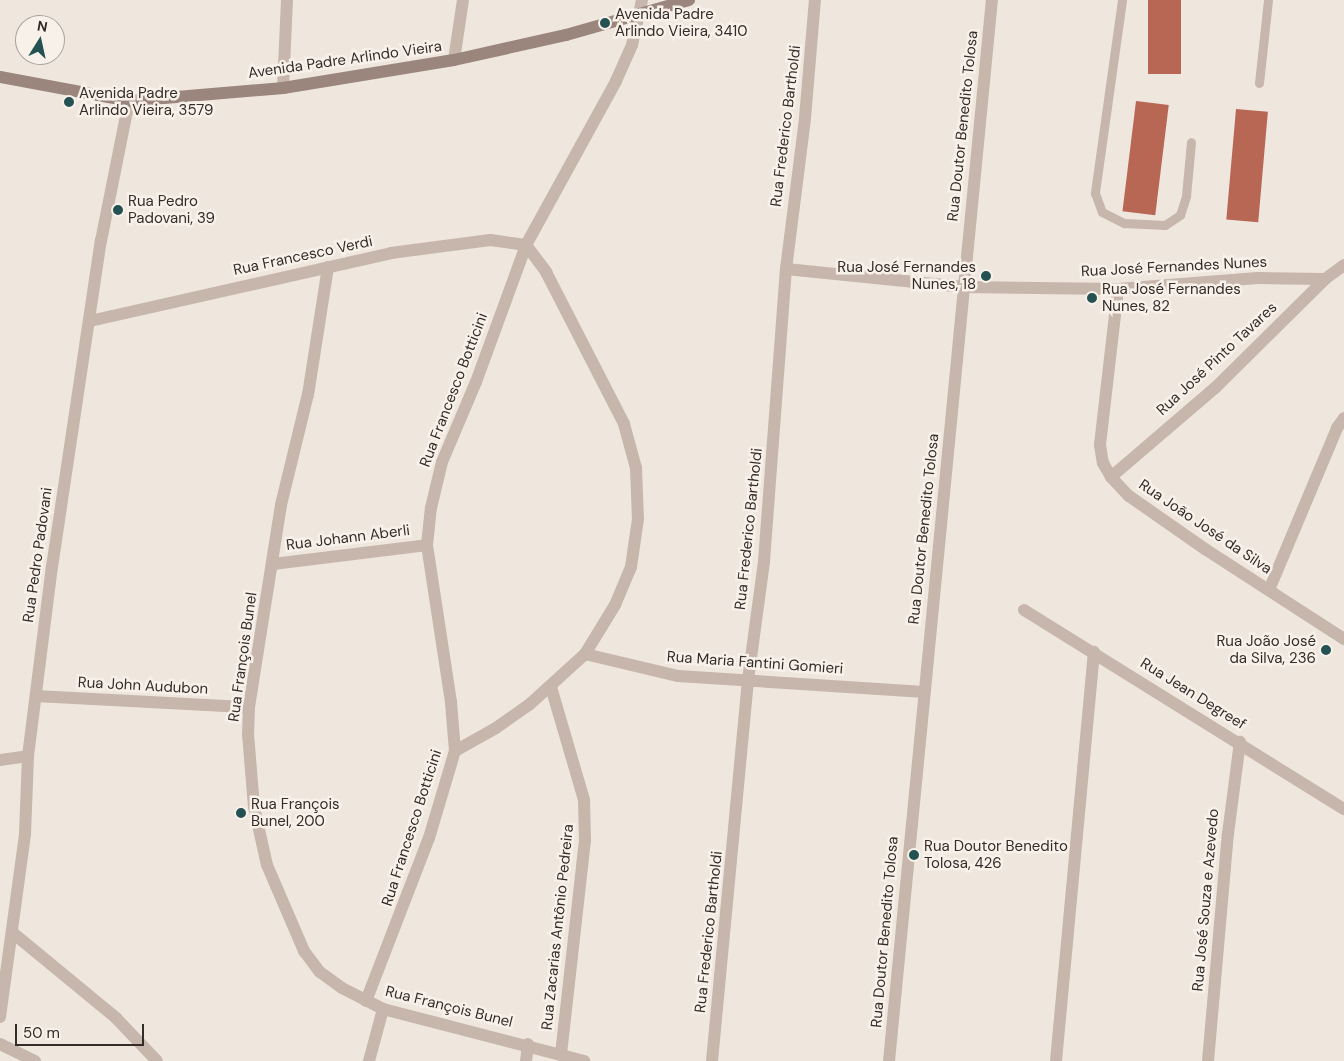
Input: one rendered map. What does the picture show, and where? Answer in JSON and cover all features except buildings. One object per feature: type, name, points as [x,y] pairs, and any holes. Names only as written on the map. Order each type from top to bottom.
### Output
[{"type":"main road","name":"Avenida Padre Arlindo Vieira","points":[[0,77],[129,101],[283,88],[454,60],[641,15],[689,0]]},
{"type":"street","points":[[283,88],[287,0]]},
{"type":"street","points":[[454,60],[463,0]]},
{"type":"street","name":"Rua Francesco Botticini","points":[[366,1001],[422,855],[455,751],[451,702],[427,545],[431,508],[442,462],[476,382],[526,245],[616,81],[641,15],[642,0]]},
{"type":"street","name":"Rua Frederico Bartholdi","points":[[712,1061],[748,680],[764,561],[786,269],[805,118],[815,0]]},
{"type":"street","name":"Rua Doutor Benedito Tolosa","points":[[889,1061],[992,0]]},
{"type":"street","name":"Rua Pedro Padovani","points":[[0,1017],[13,933],[24,834],[28,756],[75,406],[90,321],[101,241],[129,101]]},
{"type":"street","name":"Rua Francesco Verdi","points":[[90,321],[328,267],[468,242],[508,241],[526,245]]},
{"type":"street","points":[[455,751],[496,728],[551,687],[585,654],[615,605],[631,567],[638,519],[636,468],[624,424],[600,372],[546,272],[526,245]]},
{"type":"street","name":"Rua José Pinto Tavares","points":[[1111,477],[1215,388],[1325,278],[1344,264]]},
{"type":"street","name":"Rua François Bunel","points":[[328,267],[308,394],[281,505],[249,707],[248,734],[257,831],[276,889],[312,962],[342,988],[383,1009],[528,1044],[584,1061]]},
{"type":"street","name":"Rua José Fernandes Nunes","points":[[786,269],[964,286],[1118,288],[1258,278],[1325,278]]},
{"type":"street","name":"Rua João José da Silva","points":[[1118,288],[1100,445],[1103,463],[1111,477],[1129,496],[1344,639]]},
{"type":"street","points":[[1269,590],[1337,428],[1344,418]]},
{"type":"street","name":"Rua Johann Aberli","points":[[272,564],[427,545]]},
{"type":"street","name":"Rua Jean Degreef","points":[[1024,610],[1240,742],[1344,809]]},
{"type":"street","points":[[1056,1061],[1094,652]]},
{"type":"street","name":"Rua Maria Fantini Gomieri","points":[[585,654],[678,676],[924,692]]},
{"type":"street","name":"Rua Zacarias Antônio Pedreira","points":[[551,687],[584,800],[585,840],[562,1055]]},
{"type":"street","name":"Rua John Audubon","points":[[36,696],[249,707]]},
{"type":"street","name":"Rua José Souza e Azevedo","points":[[1208,1061],[1228,834],[1240,742]]},
{"type":"street","points":[[0,760],[28,756]]},
{"type":"street","points":[[13,933],[116,1018],[157,1061]]},
{"type":"street","points":[[369,1061],[383,1009]]},
{"type":"street","points":[[0,1044],[35,1061]]},
{"type":"street","points":[[526,1061],[528,1044]]},
{"type":"lane","points":[[1122,0],[1095,193],[1102,212],[1124,223],[1132,224],[1165,225],[1180,216],[1186,196],[1191,142]]},
{"type":"lane","points":[[1259,83],[1268,0]]},
{"type":"place","name":"Avenida Padre Arlindo Vieira, 3410","points":[[605,23]]},
{"type":"place","name":"Avenida Padre Arlindo Vieira, 3579","points":[[69,102]]},
{"type":"place","name":"Rua Pedro Padovani, 39","points":[[118,210]]},
{"type":"place","name":"Rua José Fernandes Nunes, 18","points":[[986,276]]},
{"type":"place","name":"Rua José Fernandes Nunes, 82","points":[[1092,298]]},
{"type":"place","name":"Rua João José da Silva, 236","points":[[1326,650]]},
{"type":"place","name":"Rua François Bunel, 200","points":[[241,813]]},
{"type":"place","name":"Rua Doutor Benedito Tolosa, 426","points":[[914,855]]}]
